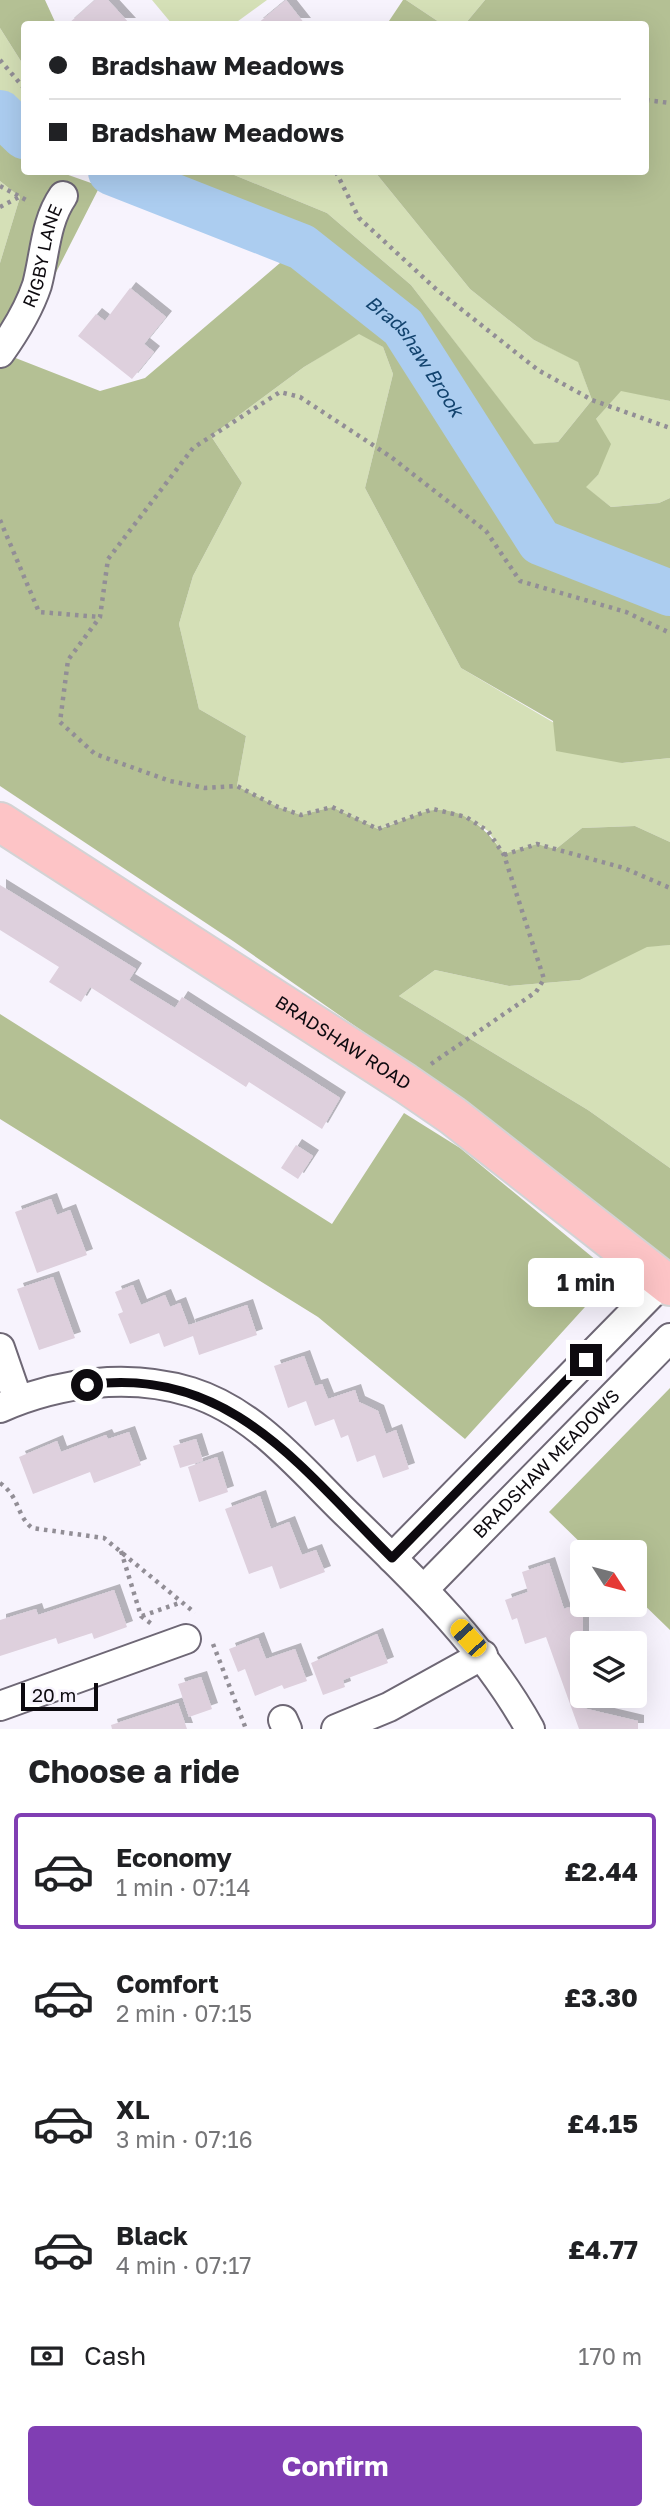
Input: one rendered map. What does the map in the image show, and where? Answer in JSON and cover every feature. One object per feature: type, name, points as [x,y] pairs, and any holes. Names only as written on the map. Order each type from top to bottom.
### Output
[{"type":"main road","name":"BRADSHAW ROAD","points":[[0,822],[453,1116],[667,1284]]},
{"type":"street","name":"RIGBY LANE","points":[[0,353],[16,331],[36,287],[58,203]]},
{"type":"street","points":[[392,1558],[667,1284]]},
{"type":"street","name":"BRADSHAW MEADOWS","points":[[424,1589],[670,1338]]},
{"type":"street","points":[[0,1348],[9,1404],[65,1388],[110,1381],[155,1383],[194,1393],[230,1409],[266,1434],[424,1589],[483,1655],[506,1686],[530,1729]]},
{"type":"street","points":[[0,1706],[175,1629]]},
{"type":"street","points":[[336,1729],[389,1707],[483,1655]]},
{"type":"path","points":[[0,60],[21,84]]},
{"type":"path","points":[[649,100],[670,103]]},
{"type":"path","points":[[338,175],[359,218],[437,290],[538,370],[592,400],[670,428]]},
{"type":"path","points":[[0,186],[20,197],[58,203]]},
{"type":"path","points":[[0,207],[20,197]]},
{"type":"path","points":[[405,1083],[536,992],[544,979],[503,855],[488,831],[466,817],[433,810],[378,830],[332,807],[302,815],[278,807],[237,786],[205,789],[170,781],[95,754],[60,722],[68,660],[100,617],[108,559],[193,448],[280,392],[300,397],[402,465],[485,531],[520,581],[626,612],[670,633]]},
{"type":"path","points":[[0,520],[39,612],[100,617]]},
{"type":"path","points":[[503,855],[537,844],[624,868],[670,888]]},
{"type":"path","points":[[0,1483],[14,1494],[25,1522],[32,1528],[104,1538],[182,1602]]},
{"type":"path","points":[[121,1550],[246,1729]]},
{"type":"path","points":[[175,1629],[182,1602]]},
{"type":"path","points":[[175,1629],[182,1602]]},
{"type":"green space","points":[[0,0],[45,0],[55,21],[21,21],[21,61],[0,28]]},
{"type":"green space","points":[[152,0],[267,0],[238,21],[170,21]]},
{"type":"green space","points":[[403,0],[406,0],[438,21],[389,21]]},
{"type":"green space","points":[[406,0],[485,0],[468,21],[438,21]]},
{"type":"green space","points":[[485,0],[670,0],[670,401],[621,391],[596,419],[611,444],[598,475],[586,487],[611,507],[659,503],[670,498],[670,758],[622,763],[556,751],[553,721],[461,668],[365,488],[393,374],[383,347],[359,334],[304,367],[211,436],[242,483],[193,576],[179,624],[199,709],[246,736],[237,786],[278,807],[301,815],[332,807],[378,829],[429,811],[446,810],[466,817],[483,829],[504,854],[537,844],[556,849],[582,828],[635,826],[670,842],[670,945],[647,947],[580,980],[509,986],[435,970],[399,996],[588,1110],[670,1168],[670,1268],[565,1178],[477,1111],[233,941],[0,786],[0,263],[20,197],[0,181],[0,138],[21,156],[21,175],[68,175],[91,183],[97,175],[234,175],[327,213],[411,285],[534,444],[558,442],[592,400],[578,362],[534,340],[470,289],[377,175],[649,175],[649,21],[468,21]],"holes":[[[102,182],[239,235],[280,263],[145,378],[100,391],[13,357]]]},
{"type":"green space","points":[[0,28],[21,61],[21,156],[0,138]]},
{"type":"green space","points":[[234,175],[377,175],[470,289],[534,340],[578,361],[592,400],[558,442],[534,445],[411,285],[327,213]]},
{"type":"green space","points":[[0,181],[20,197],[0,263]]},
{"type":"green space","points":[[359,333],[383,347],[393,374],[365,488],[461,668],[622,763],[670,758],[670,842],[635,826],[582,828],[556,849],[537,844],[504,855],[488,831],[466,817],[433,810],[378,829],[332,807],[301,815],[278,807],[237,786],[246,736],[199,709],[179,624],[193,576],[242,483],[211,436],[304,367]]},
{"type":"green space","points":[[621,390],[670,401],[670,498],[659,503],[611,507],[585,487],[598,475],[596,419]]},
{"type":"green space","points":[[670,945],[670,1168],[588,1110],[399,996],[435,970],[509,986],[580,980],[647,946]]},
{"type":"green space","points":[[0,1014],[332,1224],[404,1113],[460,1148],[614,1275],[465,1439],[318,1317],[0,1119]]},
{"type":"green space","points":[[670,1388],[670,1630],[648,1609],[648,1540],[578,1540],[549,1512]]},
{"type":"building","points":[[95,0],[108,0],[127,21],[71,21]]},
{"type":"building","points":[[286,0],[303,21],[261,21]]},
{"type":"building","points":[[130,288],[166,317],[144,344],[154,352],[132,379],[78,336],[96,314],[105,321]]},
{"type":"building","points":[[0,885],[136,969],[129,980],[175,1008],[182,997],[340,1098],[322,1129],[249,1082],[246,1087],[90,987],[81,1002],[49,982],[59,967],[0,930]]},
{"type":"building","points":[[296,1145],[313,1156],[298,1179],[281,1168]]},
{"type":"building","points":[[51,1199],[57,1215],[70,1210],[87,1255],[37,1273],[15,1212]]},
{"type":"building","points":[[53,1277],[75,1338],[39,1350],[17,1289]]},
{"type":"building","points":[[133,1285],[141,1305],[165,1295],[170,1307],[180,1303],[191,1332],[189,1325],[247,1305],[257,1335],[199,1355],[193,1336],[164,1347],[159,1333],[130,1344],[118,1314],[123,1312],[115,1292]]},
{"type":"building","points":[[304,1356],[315,1386],[322,1384],[328,1399],[355,1390],[359,1402],[378,1411],[386,1434],[396,1430],[409,1469],[383,1478],[375,1455],[357,1462],[348,1435],[341,1438],[334,1419],[315,1426],[306,1401],[288,1408],[274,1366]]},
{"type":"building","points":[[129,1432],[141,1465],[94,1483],[90,1472],[33,1494],[19,1457],[57,1441],[61,1452],[106,1435],[108,1439]]},
{"type":"building","points":[[196,1439],[203,1461],[180,1468],[173,1446]]},
{"type":"building","points":[[217,1457],[228,1492],[199,1502],[188,1467]]},
{"type":"building","points":[[260,1496],[271,1529],[289,1522],[302,1555],[316,1550],[325,1572],[280,1589],[272,1566],[249,1574],[225,1509]]},
{"type":"building","points":[[549,1563],[564,1609],[569,1607],[570,1617],[583,1617],[583,1631],[570,1631],[570,1704],[546,1637],[525,1644],[517,1618],[512,1620],[505,1600],[528,1592],[522,1572]]},
{"type":"building","points":[[114,1590],[127,1627],[94,1639],[92,1633],[58,1644],[56,1638],[0,1656],[0,1620],[36,1609],[38,1615]]},
{"type":"building","points":[[377,1634],[388,1663],[343,1680],[345,1687],[323,1695],[311,1663]]},
{"type":"building","points":[[258,1638],[266,1659],[295,1649],[307,1681],[284,1689],[282,1685],[255,1696],[245,1669],[238,1672],[229,1649]]},
{"type":"building","points":[[201,1677],[212,1709],[189,1717],[178,1684]]},
{"type":"building","points":[[178,1703],[187,1729],[112,1729],[111,1725]]},
{"type":"building","points":[[571,1708],[583,1708],[638,1721],[638,1729],[579,1729]]},
{"type":"waterway","name":"Bradshaw Brook","points":[[0,113],[21,133]]},
{"type":"waterway","name":"Bradshaw Brook","points":[[119,175],[302,247],[403,327],[540,542],[670,593]]},
{"type":"route","points":[[87,1385],[110,1381],[155,1383],[194,1393],[230,1409],[266,1434],[392,1558],[586,1360]]}]
